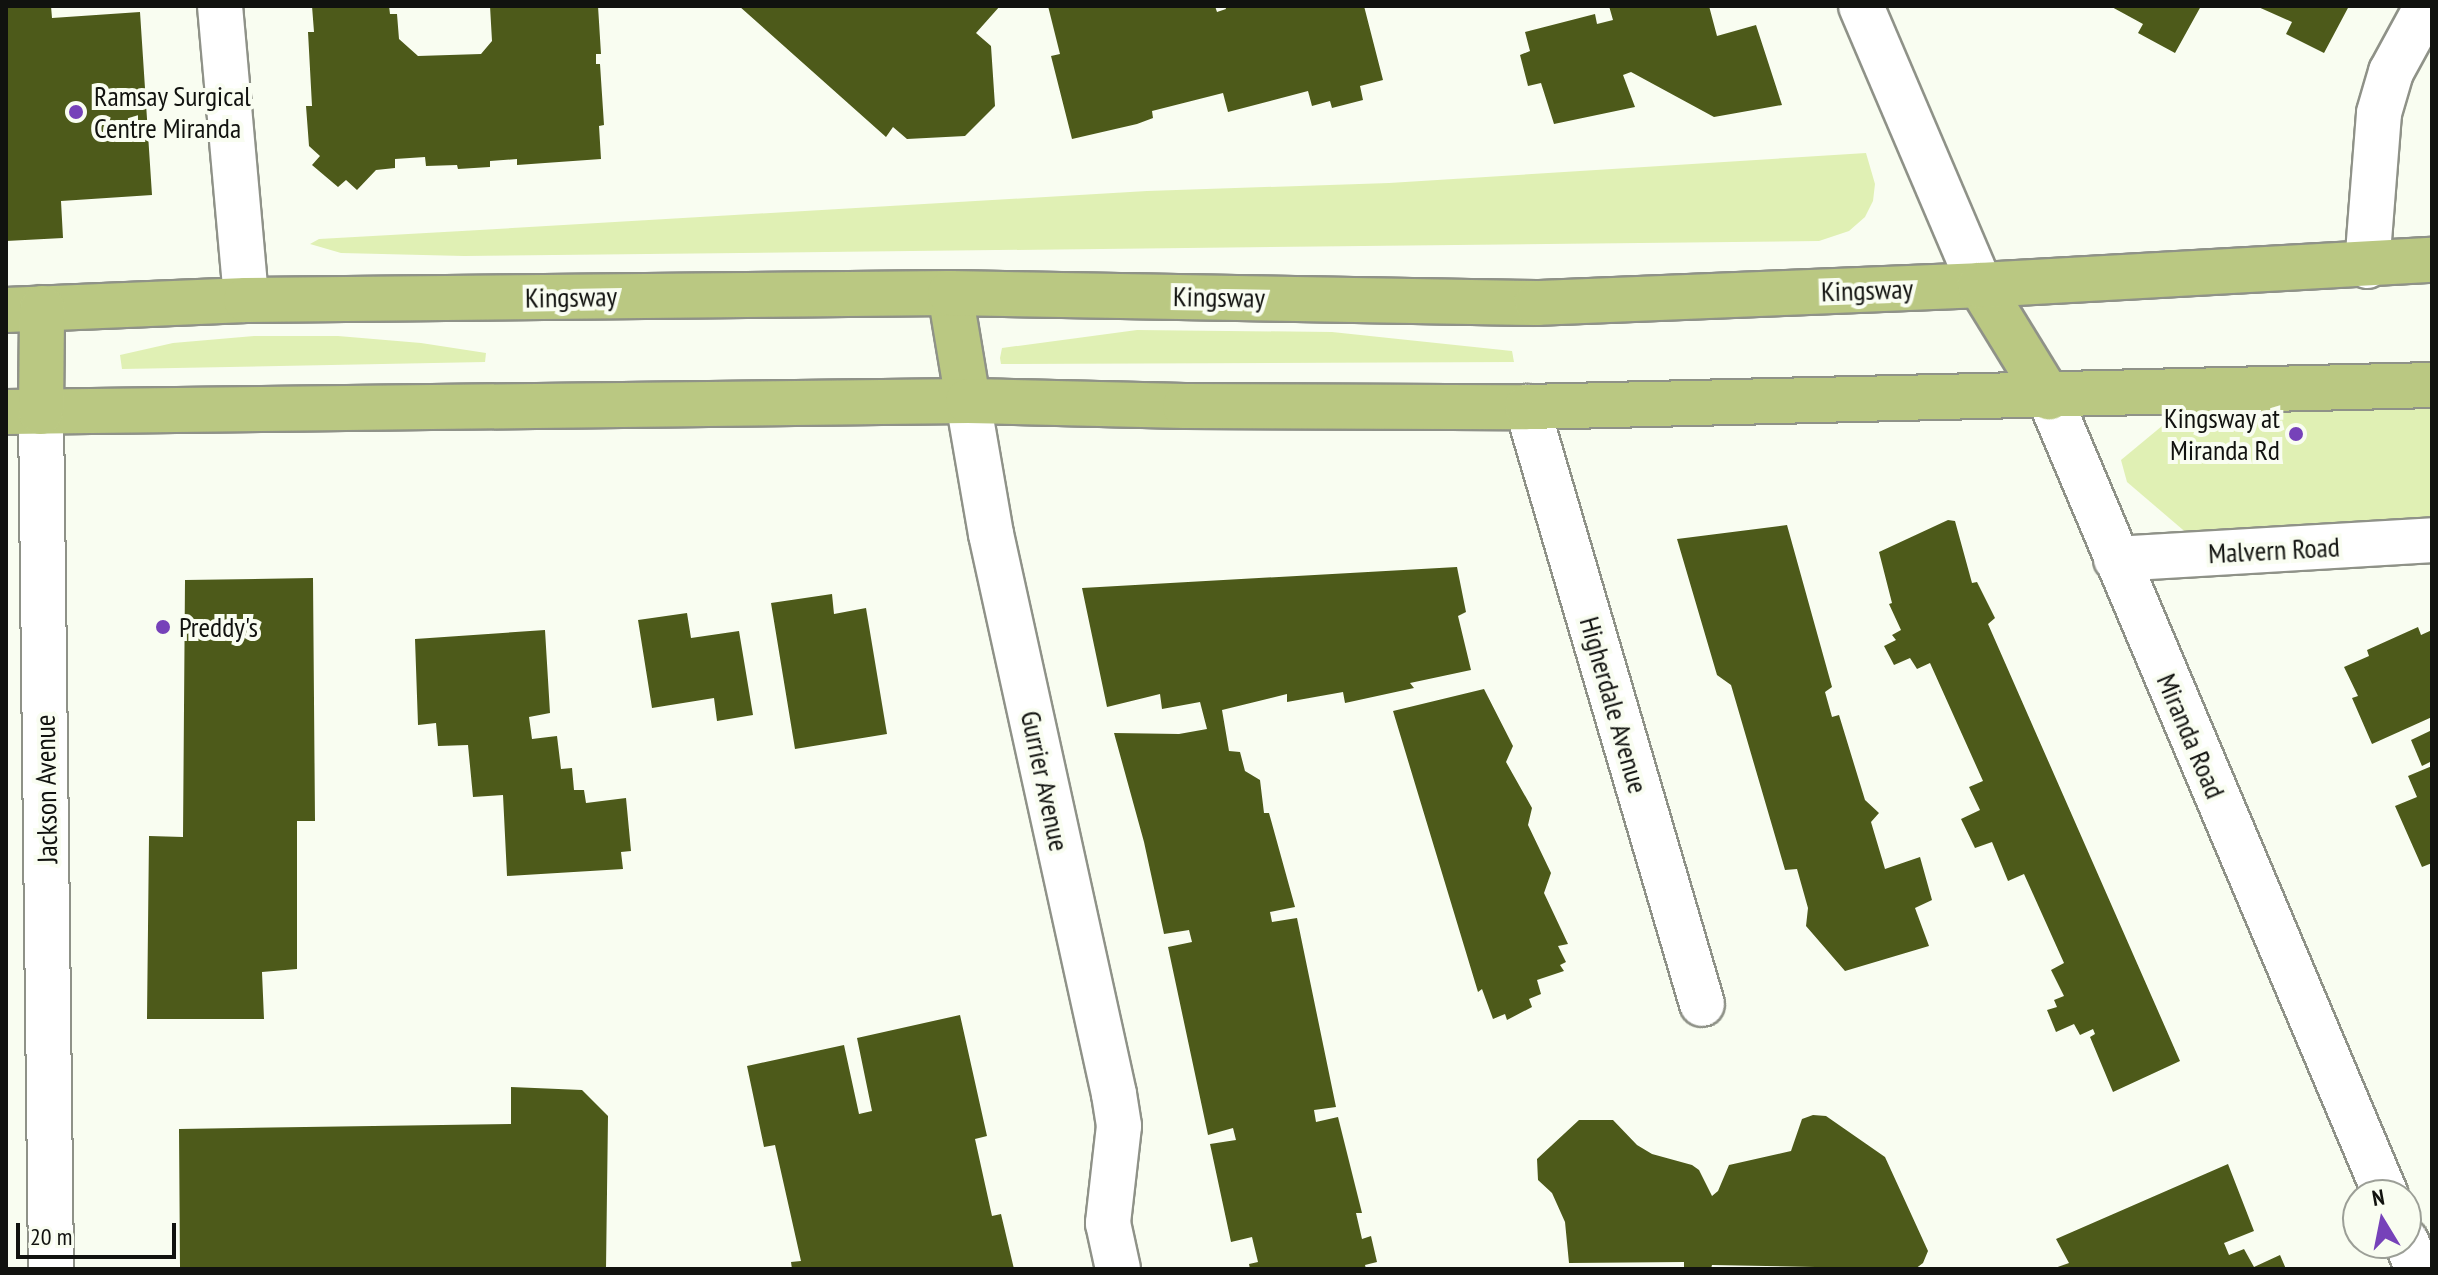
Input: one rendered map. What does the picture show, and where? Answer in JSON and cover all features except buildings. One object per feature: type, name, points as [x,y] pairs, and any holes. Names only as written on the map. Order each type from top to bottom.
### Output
[{"type":"main road","name":"Kingsway","points":[[24,309],[246,300],[950,293],[1537,303],[1980,285],[2367,266],[2432,260]]},
{"type":"main road","name":"Miranda Road","points":[[1980,285],[2049,397]]},
{"type":"main road","name":"Gurrier Avenue","points":[[950,293],[968,401]]},
{"type":"main road","name":"Jackson Avenue","points":[[24,309],[24,412]]},
{"type":"main road","points":[[24,412],[968,401],[1185,406],[1527,407],[2049,397],[2432,385]]},
{"type":"street","points":[[220,6],[246,300]]},
{"type":"street","points":[[1861,6],[1980,285]]},
{"type":"street","points":[[2367,266],[2379,113],[2391,72],[2427,6]]},
{"type":"street","name":"Miranda Road","points":[[2049,397],[2379,1179]]},
{"type":"street","name":"Gurrier Avenue","points":[[968,401],[991,534],[1114,1094],[1119,1126],[1108,1223],[1118,1269]]},
{"type":"street","name":"Higherdale Avenue","points":[[1527,407],[1702,1004]]},
{"type":"street","name":"Jackson Avenue","points":[[24,412],[51,1269]]},
{"type":"street","name":"Malvern Road","points":[[2116,559],[2432,540]]},
{"type":"green space","points":[[1866,153],[1875,184],[1873,201],[1865,217],[1849,231],[1819,241],[464,256],[341,253],[310,244],[319,239],[1147,191],[1389,183]]},
{"type":"green space","points":[[1137,330],[1332,332],[1512,351],[1514,362],[1001,364],[1002,348]]},
{"type":"green space","points":[[254,336],[338,336],[421,343],[486,353],[485,362],[122,369],[120,355],[173,343]]},
{"type":"green space","points":[[2432,385],[2432,540],[2210,553],[2127,482],[2121,460],[2203,392]]},
{"type":"place","name":"Ramsay Surgical Centre Miranda","points":[[76,112]]},
{"type":"place","name":"Kingsway at Miranda Rd","points":[[2296,434]]},
{"type":"place","name":"Preddy's","points":[[163,627]]}]
